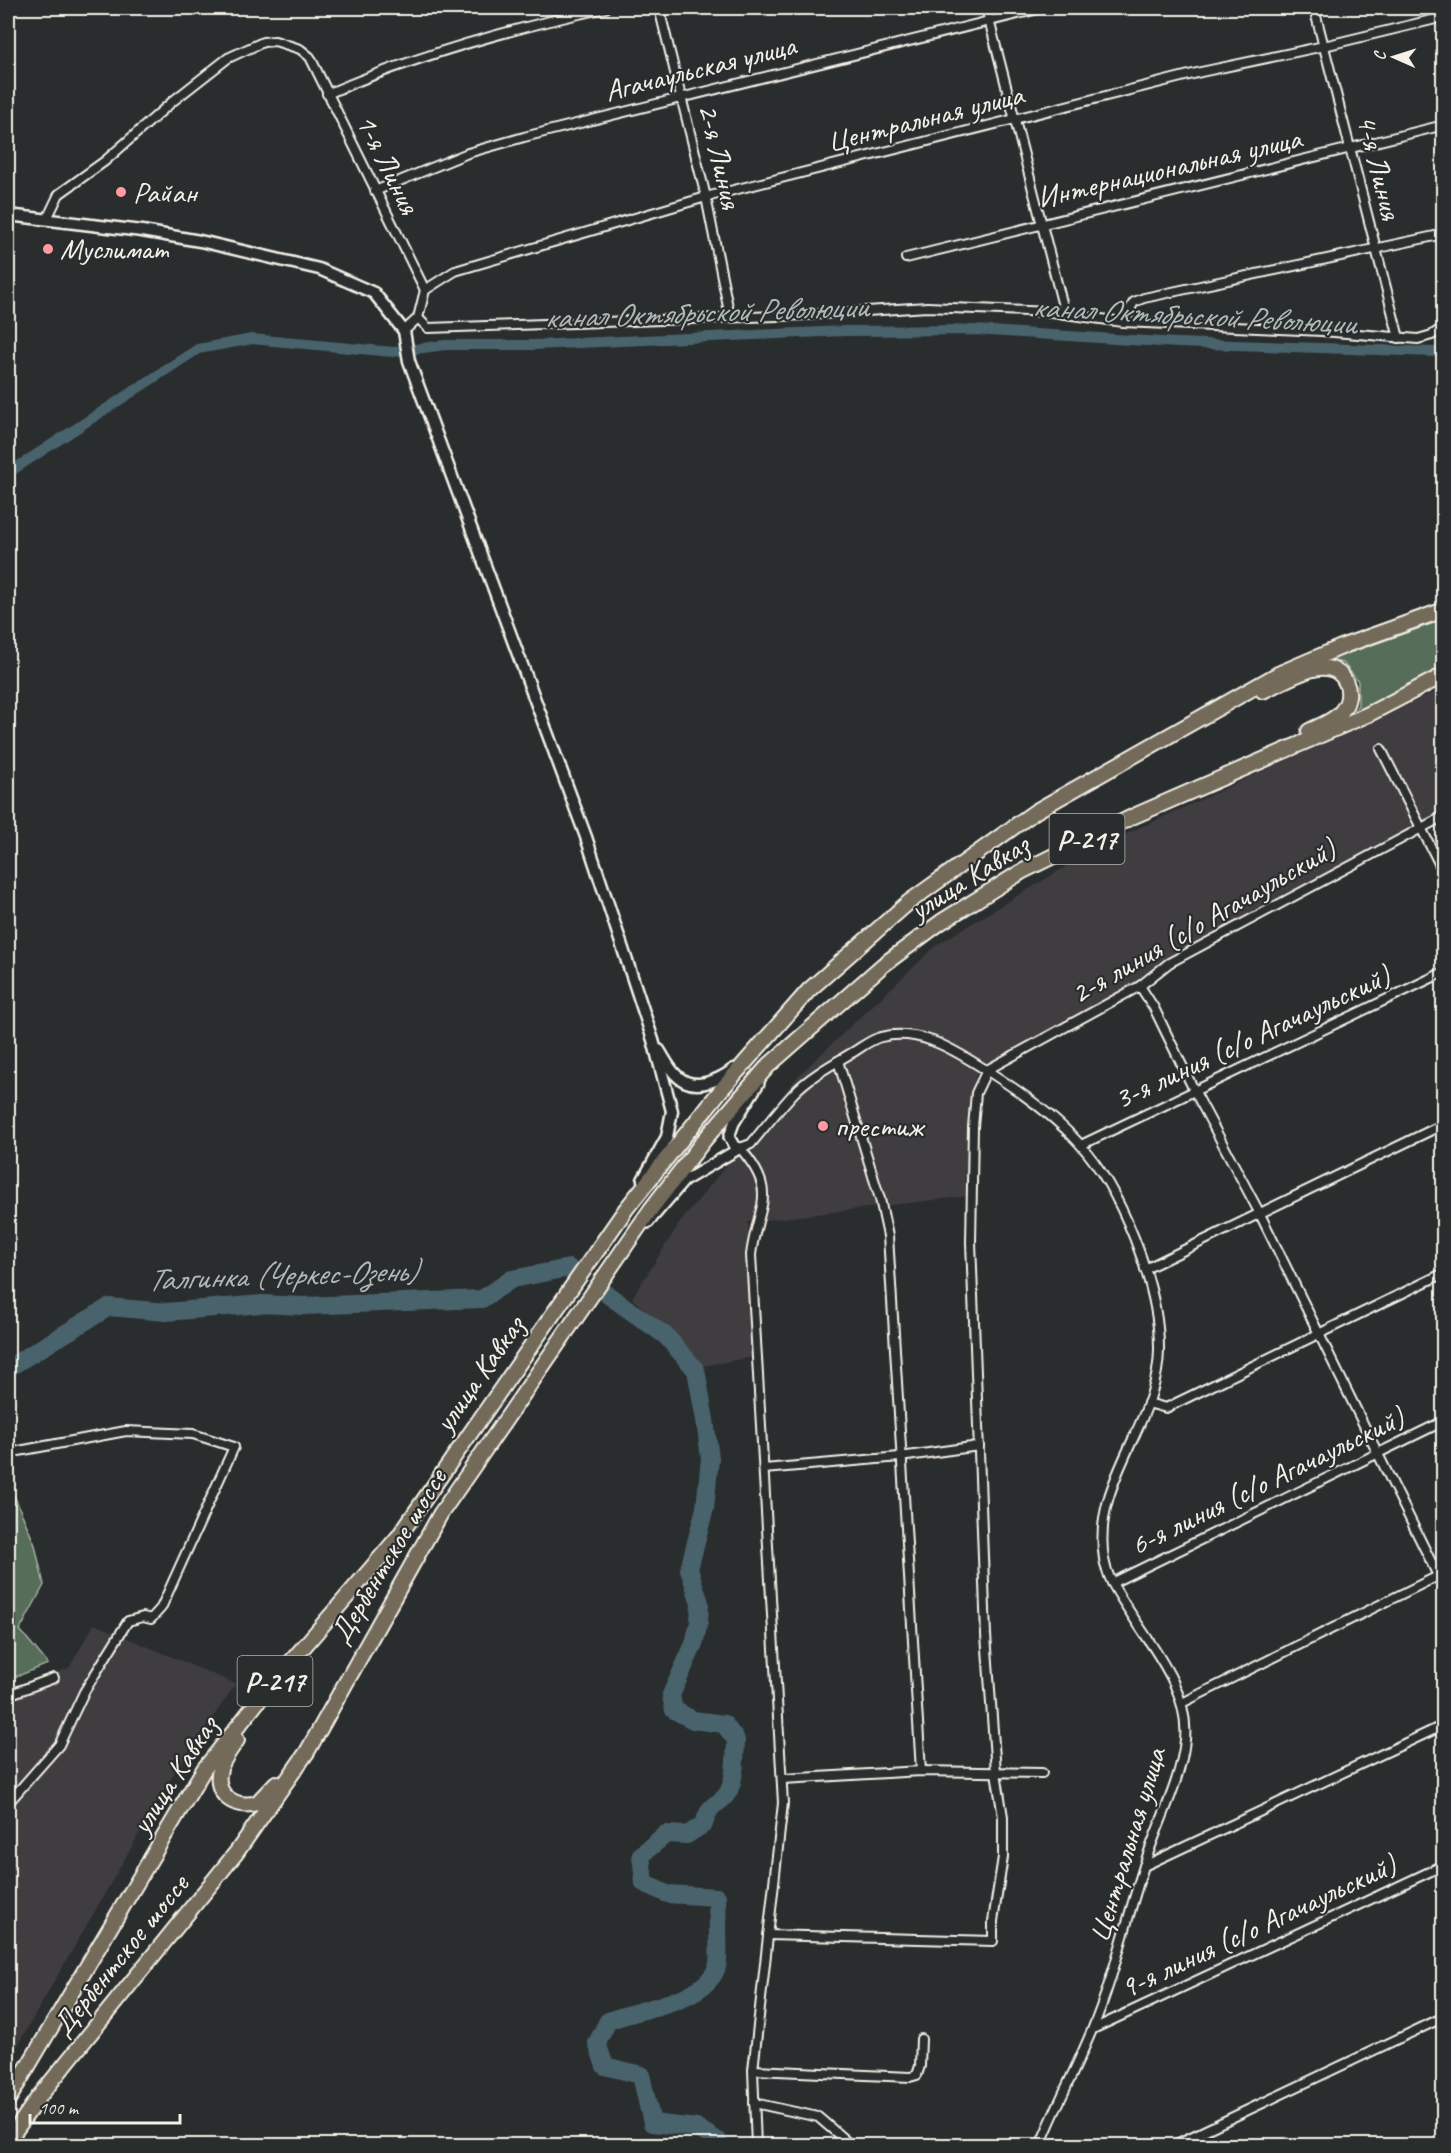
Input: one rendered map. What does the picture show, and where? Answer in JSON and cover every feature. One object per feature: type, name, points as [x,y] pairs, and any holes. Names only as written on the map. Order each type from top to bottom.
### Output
[{"type":"highway","points":[[1198,718],[1278,674],[1346,645],[1443,610]]},
{"type":"highway","points":[[1198,718],[1318,668],[1330,669],[1340,674],[1347,683],[1347,705],[1340,715],[1218,781]]},
{"type":"highway","name":"улица Кавказ","points":[[705,1139],[768,1066],[883,965],[941,922],[1021,872],[1134,816],[1369,714],[1443,675]]},
{"type":"highway","name":"улица Кавказ","points":[[8,2100],[204,1769],[271,1685],[399,1536],[627,1209],[755,1052],[809,990],[909,902],[1036,810],[1198,718]]},
{"type":"highway","name":"Дербентское шоссе","points":[[8,2141],[38,2098],[236,1853],[307,1752],[441,1513],[624,1248],[705,1139]]},
{"type":"highway","points":[[271,1685],[220,1770],[221,1789],[230,1801],[248,1806],[257,1803],[267,1795],[327,1713]]},
{"type":"main road","points":[[8,214],[200,241],[319,269],[374,293],[404,331],[409,362],[575,806],[653,1040],[672,1111],[668,1137],[627,1209]]},
{"type":"main road","points":[[653,1040],[676,1076],[694,1084],[718,1082],[755,1052]]},
{"type":"street","points":[[327,94],[450,51],[562,17],[606,8]]},
{"type":"street","name":"2-я Линия","points":[[660,8],[706,197],[730,317]]},
{"type":"street","points":[[986,8],[1065,314]]},
{"type":"street","name":"Агачаульская улица","points":[[375,191],[468,153],[1042,8]]},
{"type":"street","name":"4-я Линия","points":[[1314,8],[1399,338]]},
{"type":"street","name":"Центральная улица","points":[[425,290],[455,271],[706,197],[1201,72],[1324,46],[1443,17]]},
{"type":"street","name":"1-я Линия","points":[[47,219],[59,194],[105,161],[173,101],[228,58],[262,42],[275,40],[300,49],[310,57],[425,290]]},
{"type":"street","name":"Интернациональная улица","points":[[906,258],[1041,222],[1350,150],[1443,125]]},
{"type":"street","points":[[1124,322],[1134,303],[1144,298],[1443,234]]},
{"type":"street","points":[[404,331],[418,318],[425,290]]},
{"type":"street","points":[[418,318],[428,328],[927,307],[1065,314],[1124,322],[1322,330],[1418,339],[1432,335],[1443,327]]},
{"type":"street","points":[[1381,750],[1443,873]]},
{"type":"street","name":"2-я линия (с/о Агачаульский)","points":[[987,1070],[1140,986],[1169,963],[1443,816]]},
{"type":"street","name":"3-я линия (с/о Агачаульский)","points":[[1081,1145],[1443,972]]},
{"type":"street","points":[[1140,986],[1154,1008],[1194,1090],[1259,1212],[1318,1334],[1441,1575],[1443,1588]]},
{"type":"street","name":"Центральная улица","points":[[740,1148],[751,1144],[796,1090],[878,1037],[903,1034],[927,1039],[987,1070],[1047,1113],[1081,1145],[1108,1185],[1145,1269],[1156,1308],[1159,1347],[1156,1381],[1107,1496],[1103,1528],[1104,1561],[1112,1583],[1172,1677],[1182,1703],[1185,1738],[1178,1772],[1144,1866],[1093,2029],[1040,2145]]},
{"type":"street","points":[[838,1061],[880,1199],[888,1236],[921,1771]]},
{"type":"street","points":[[756,2145],[753,2070],[783,1812],[783,1779],[752,1256],[764,1197],[762,1181],[756,1167],[740,1148],[735,1147],[729,1137],[768,1066]]},
{"type":"street","points":[[768,1935],[993,1941],[1003,1817],[996,1772],[987,1635],[972,1242],[973,1127],[976,1093],[987,1070]]},
{"type":"street","points":[[1145,1269],[1443,1124]]},
{"type":"street","points":[[624,1248],[684,1181],[740,1148]]},
{"type":"street","points":[[1148,1403],[1166,1408],[1443,1273]]},
{"type":"street","name":"6-я линия (с/о Агачаульский)","points":[[1112,1583],[1443,1421]]},
{"type":"street","points":[[8,1453],[126,1431],[193,1434],[234,1447],[160,1608],[151,1619],[143,1617],[128,1621],[84,1692],[59,1745],[8,1803]]},
{"type":"street","points":[[764,1469],[900,1457],[979,1446]]},
{"type":"street","points":[[1182,1703],[1441,1575]]},
{"type":"street","points":[[8,1695],[54,1678]]},
{"type":"street","points":[[1144,1866],[1443,1725]]},
{"type":"street","points":[[783,1779],[921,1771],[1042,1773]]},
{"type":"street","name":"9-я линия (с/о Агачаульский)","points":[[1093,2029],[1443,1865]]},
{"type":"street","points":[[1172,2145],[1443,2017]]},
{"type":"street","points":[[753,2070],[910,2077],[917,2075],[921,2066],[921,2039]]},
{"type":"street","points":[[754,2103],[818,2117],[846,2141],[847,2145]]},
{"type":"shaded area","points":[[1443,688],[1443,814],[1359,855],[976,1074],[968,1136],[967,1196],[748,1222],[753,1357],[690,1368],[673,1337],[632,1298],[679,1224],[800,1074],[938,944],[1100,846]]},
{"type":"shaded area","points":[[94,1624],[236,1684],[174,1773],[8,2062],[8,1692],[69,1668]]},
{"type":"green space","points":[[1443,620],[1443,666],[1354,713],[1358,704],[1358,681],[1343,663],[1329,660]]},
{"type":"green space","points":[[8,1481],[35,1545],[44,1585],[20,1630],[48,1664],[8,1680]]},
{"type":"waterway","name":"канал Октябрьской Революции","points":[[8,473],[198,349],[252,339],[393,352],[445,345],[533,345],[845,331],[975,330],[1178,343],[1436,352],[1444,346]]},
{"type":"waterway","name":"Талгинка (Черкес-Озень)","points":[[8,1368],[109,1307],[166,1312],[262,1304],[303,1306],[482,1299],[512,1279],[569,1268]]},
{"type":"waterway","name":"Талгинка (Черкес-Озень)","points":[[608,1295],[666,1336],[696,1370],[710,1458],[705,1508],[689,1569],[700,1603],[699,1622],[694,1644],[671,1695],[674,1710],[693,1720],[724,1724],[736,1740],[730,1788],[723,1799],[712,1807],[704,1824],[687,1835],[666,1834],[641,1855],[644,1883],[667,1894],[717,1897],[717,1967],[710,1979],[686,1996],[608,2021],[597,2043],[605,2066],[641,2075],[652,2123],[697,2128],[718,2141],[718,2146]]},
{"type":"place","name":"Райан","points":[[121,192]]},
{"type":"place","name":"Муслимат","points":[[48,249]]},
{"type":"place","name":"престиж","points":[[823,1126]]}]
